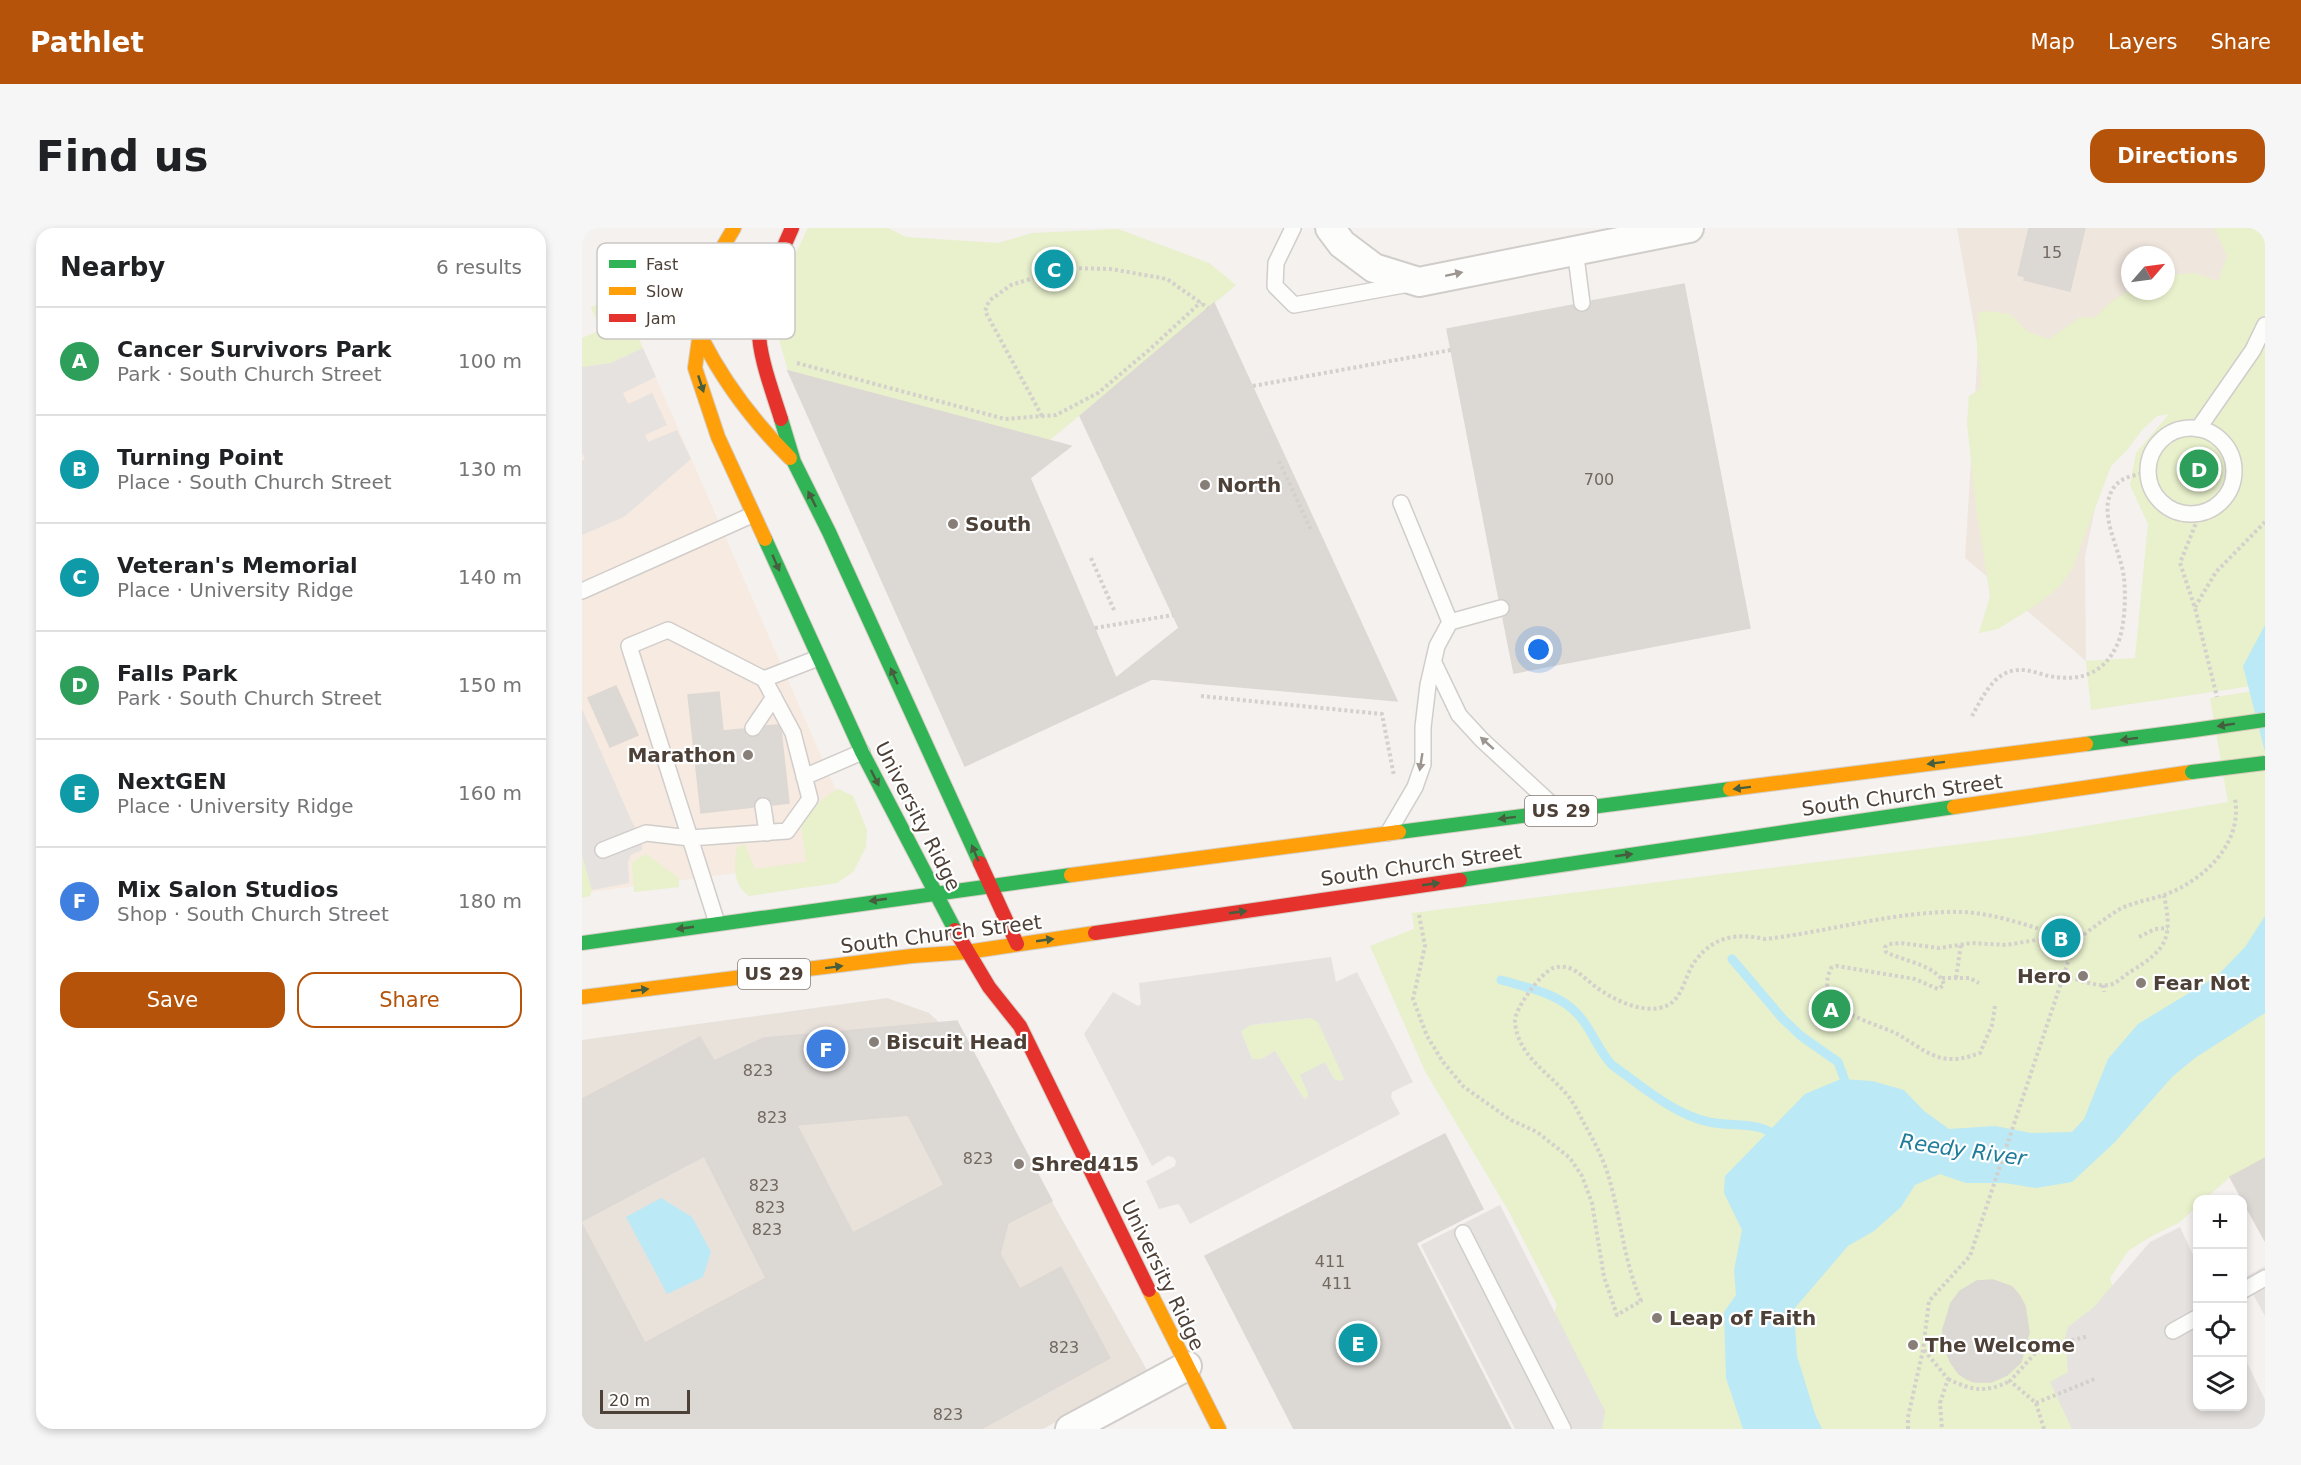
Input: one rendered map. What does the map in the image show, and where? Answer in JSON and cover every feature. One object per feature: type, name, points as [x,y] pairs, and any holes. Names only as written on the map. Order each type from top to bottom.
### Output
[{"type":"main road","name":"University Ridge","points":[[725,243],[734,228]]},
{"type":"main road","name":"University Ridge","points":[[786,243],[792,228]]},
{"type":"main road","name":"University Ridge","points":[[698,339],[695,368],[718,437],[862,752],[967,952],[989,987],[1020,1026],[1219,1429]]},
{"type":"main road","points":[[702,339],[728,387],[760,429],[794,462]]},
{"type":"main road","name":"University Ridge","points":[[761,339],[765,369],[794,462],[829,532],[989,887],[1017,944]]},
{"type":"main road","name":"South Church Street","points":[[582,943],[936,892],[989,887],[2265,720]]},
{"type":"main road","name":"South Church Street","points":[[582,997],[912,956],[967,952],[2265,763]]},
{"type":"street","points":[[1330,228],[1342,244],[1374,268],[1419,282],[1689,228]]},
{"type":"street","points":[[1070,1429],[1186,1366]]},
{"type":"lane","points":[[1293,228],[1276,263],[1275,286],[1294,305],[1419,282]]},
{"type":"lane","points":[[1575,249],[1582,303]]},
{"type":"lane","points":[[2198,429],[2253,350],[2265,325]]},
{"type":"lane","points":[[2184,429],[2198,429],[2211,433],[2226,446],[2234,464],[2234,478],[2230,490],[2212,509],[2185,514],[2170,509],[2159,499],[2151,486],[2148,472],[2151,457],[2158,444],[2169,434],[2184,429]]},
{"type":"lane","points":[[1401,503],[1450,621]]},
{"type":"lane","points":[[582,591],[752,515]]},
{"type":"lane","points":[[1388,833],[1414,787],[1423,764],[1423,727],[1428,685],[1437,646],[1450,621],[1501,608]]},
{"type":"lane","points":[[603,850],[646,833],[690,838],[787,831],[810,799],[793,733],[765,679],[668,630],[629,646],[690,838],[717,923]]},
{"type":"lane","points":[[765,679],[818,658]]},
{"type":"lane","points":[[1434,663],[1459,715],[1482,740],[1560,811]]},
{"type":"lane","points":[[753,728],[774,697]]},
{"type":"lane","points":[[804,777],[862,752]]},
{"type":"lane","points":[[763,806],[767,833]]},
{"type":"lane","points":[[1463,1233],[1563,1429]]},
{"type":"lane","points":[[2247,1288],[2265,1278]]},
{"type":"lane","points":[[2173,1331],[2193,1320]]},
{"type":"path","points":[[1042,416],[985,311],[989,301],[1011,285],[1066,268],[1111,269],[1167,279],[1208,308]]},
{"type":"path","points":[[786,360],[1005,419],[1056,415],[1098,393],[1201,302]]},
{"type":"path","points":[[1252,386],[1451,350]]},
{"type":"path","points":[[1279,461],[1311,531]]},
{"type":"path","points":[[1972,716],[1993,682],[2006,674],[2018,670],[2057,678],[2075,678],[2102,668],[2113,654],[2119,643],[2124,576],[2109,518],[2108,500],[2115,486],[2124,478],[2148,472]]},
{"type":"path","points":[[2200,513],[2180,563],[2194,608],[2216,572],[2265,522]]},
{"type":"path","points":[[1091,558],[1114,610]]},
{"type":"path","points":[[1095,628],[1173,615]]},
{"type":"path","points":[[1201,696],[1382,714],[1395,778]]},
{"type":"path","points":[[2064,976],[2103,985],[2113,984],[2151,958],[2163,948],[2168,928],[2164,895],[2120,909],[2082,936]]},
{"type":"path","points":[[1419,914],[1425,946],[1413,999],[1427,1036],[1443,1062],[1464,1087],[1511,1120],[1537,1132],[1570,1158],[1582,1176],[1592,1203],[1604,1277],[1617,1315],[1641,1301],[1633,1283],[1609,1176],[1586,1126],[1569,1097],[1532,1061],[1519,1042],[1514,1019],[1524,999],[1551,969],[1564,966],[1583,975],[1597,987],[1621,1001],[1642,1008],[1660,1008],[1674,1002],[1681,993],[1696,960],[1713,944],[1732,936],[1778,938],[1923,914],[1963,912],[2014,921],[2043,930]]},
{"type":"path","points":[[2058,918],[2074,923],[2082,936],[2077,951],[2070,956],[2060,958],[2052,955],[2045,948],[2042,939],[2043,930],[2049,922],[2058,918]]},
{"type":"path","points":[[2139,937],[2156,929],[2168,928]]},
{"type":"path","points":[[1995,1005],[1992,1025],[1980,1053],[1960,1060],[1939,1058],[1917,1047],[1897,1033],[1865,1022],[1846,1012],[1833,999],[1826,979],[1831,968],[1837,966],[1915,979],[1938,989],[1944,986],[1942,978],[1936,973],[1886,952],[1885,947],[1889,944],[1901,943],[1939,948],[1971,943],[2006,945],[2042,939]]},
{"type":"path","points":[[1956,978],[1961,944]]},
{"type":"path","points":[[1908,1429],[1908,1417],[1923,1350],[1929,1301],[1970,1256],[2070,956]]},
{"type":"path","points":[[1942,978],[1970,978],[1979,983]]},
{"type":"path","points":[[2103,985],[2104,992]]},
{"type":"path","points":[[1923,1350],[1948,1379],[1974,1390],[1998,1387],[2010,1380],[2039,1349],[2089,1336]]},
{"type":"path","points":[[2036,1403],[2097,1378]]},
{"type":"path","points":[[1942,1429],[1940,1403],[1948,1379]]},
{"type":"path","points":[[2010,1380],[2036,1403],[2043,1429]]},
{"type":"shaded area","points":[[1957,228],[2248,228],[2167,383],[2106,454],[2085,557],[2086,661],[1965,558],[1978,348]]},
{"type":"shaded area","points":[[643,348],[852,827],[834,860],[582,893],[582,367],[611,363]]},
{"type":"shaded area","points":[[643,348],[656,377],[623,393],[628,404],[652,393],[667,425],[645,435],[648,442],[677,430],[691,459],[624,517],[582,535],[582,461],[585,459],[582,453],[582,367],[611,363]]},
{"type":"shaded area","points":[[582,709],[633,824],[637,829],[642,829],[642,850],[631,855],[628,862],[629,883],[592,890],[582,855]]},
{"type":"shaded area","points":[[1331,957],[1336,982],[1357,972],[1413,1082],[1392,1092],[1391,1097],[1400,1114],[1190,1224],[1178,1204],[1159,1209],[1146,1181],[1175,1166],[1176,1161],[1173,1157],[1168,1156],[1152,1166],[1084,1034],[1113,992],[1138,1006],[1141,1004],[1139,983]],"holes":[[[1311,1018],[1318,1022],[1344,1079],[1340,1081],[1334,1079],[1325,1062],[1300,1075],[1308,1093],[1308,1097],[1304,1099],[1275,1051],[1261,1059],[1252,1059],[1241,1031],[1251,1025]]]},
{"type":"shaded area","points":[[887,998],[929,1013],[963,1044],[1148,1372],[1043,1429],[582,1429],[582,1040]]},
{"type":"shaded area","points":[[1500,1205],[1605,1411],[1602,1429],[1515,1429],[1421,1245]]},
{"type":"shaded area","points":[[2180,1227],[2193,1255],[2193,1411],[2247,1411],[2247,1362],[2265,1400],[2265,1429],[2072,1429],[2050,1382],[2068,1372],[2065,1339],[2068,1327],[2093,1308],[2150,1242]]},
{"type":"shaded area","points":[[2265,1266],[2265,1316],[2247,1283],[2247,1276]]},
{"type":"green space","points":[[808,228],[888,228],[906,237],[998,243],[1033,233],[1118,229],[1209,263],[1236,285],[1050,440],[788,371],[779,339],[795,339],[795,255]]},
{"type":"green space","points":[[2214,228],[2265,228],[2265,684],[2091,710],[2086,661],[2135,658],[2148,524],[2130,485],[2136,453],[2169,414],[2157,416],[2111,466],[2073,567],[2061,585],[2038,604],[1998,629],[1979,633],[1990,596],[1976,507],[1967,423],[1969,396],[1980,389],[1981,377],[1977,349],[1978,313],[1986,311],[2010,314],[2028,332],[2049,339],[2080,317],[2094,318],[2121,296],[2121,300],[2175,300],[2175,274],[2194,273],[2218,281],[2227,256]]},
{"type":"green space","points":[[597,305],[597,322],[591,307]]},
{"type":"green space","points":[[597,331],[597,339],[639,339],[643,348],[611,363],[582,367],[582,338]]},
{"type":"green space","points":[[2265,689],[2265,1158],[2230,1177],[2210,1195],[2193,1195],[2193,1210],[2180,1222],[2128,1251],[2110,1278],[2157,1429],[1591,1429],[1551,1323],[1557,1305],[1508,1210],[1425,1071],[1370,946],[1414,929],[1412,913],[2026,836],[2228,802],[2210,698]]},
{"type":"green space","points":[[838,789],[853,796],[867,830],[866,847],[853,872],[837,883],[749,896],[743,891],[737,880],[735,867],[737,847],[745,844],[755,869],[806,862],[801,825],[817,804]]},
{"type":"green space","points":[[646,854],[679,878],[679,887],[634,892],[632,864]]},
{"type":"green space","points":[[582,855],[592,890],[590,896],[582,898]]},
{"type":"green space","points":[[1311,1018],[1318,1021],[1344,1079],[1340,1081],[1334,1079],[1325,1062],[1308,1097],[1304,1099],[1275,1051],[1261,1059],[1252,1059],[1241,1031],[1251,1025]]},
{"type":"water","points":[[2265,625],[2265,752],[2243,666]]},
{"type":"water","name":"Reedy River","points":[[2265,916],[2265,1013],[2195,1058],[2172,1077],[2114,1143],[2072,1182],[2036,1188],[2005,1183],[1966,1183],[1940,1174],[1915,1185],[1901,1207],[1874,1231],[1848,1246],[1794,1309],[1797,1356],[1822,1429],[1743,1429],[1726,1378],[1724,1312],[1736,1295],[1734,1270],[1742,1230],[1724,1193],[1725,1176],[1805,1094],[1841,1079],[1872,1081],[1904,1090],[1924,1111],[1949,1129],[1995,1126],[2031,1133],[2072,1132],[2084,1119],[2108,1059],[2138,1024],[2217,976],[2245,947]]},
{"type":"water","points":[[661,1198],[692,1217],[711,1252],[703,1277],[667,1294],[626,1217]]},
{"type":"building","points":[[2029,228],[2085,228],[2070,291],[2024,280],[2025,277],[2018,275]]},
{"type":"building","points":[[1684,284],[1750,628],[1514,673],[1503,618],[1508,614],[1510,606],[1507,601],[1499,599],[1447,329],[1573,305],[1578,312],[1584,313],[1591,307],[1592,301]]},
{"type":"building","points":[[1214,303],[1397,701],[1152,679],[965,766],[788,371],[1071,446],[1030,478],[1116,678],[1179,628],[1080,416]]},
{"type":"building","points":[[616,686],[638,735],[610,747],[588,698]]},
{"type":"building","points":[[719,692],[723,731],[743,729],[747,736],[753,738],[761,734],[766,726],[778,725],[781,731],[789,803],[773,805],[770,800],[762,796],[757,799],[753,807],[701,813],[688,695]]},
{"type":"building","points":[[957,1021],[1052,1201],[1008,1223],[1000,1254],[1020,1289],[1061,1267],[1110,1358],[981,1429],[582,1429],[582,1224],[645,1343],[766,1278],[704,1156],[582,1221],[582,1099],[700,1037],[714,1061],[764,1038]],"holes":[[[908,1115],[944,1185],[853,1233],[797,1125]]]},
{"type":"building","points":[[1445,1134],[1483,1209],[1416,1243],[1511,1429],[1294,1429],[1205,1256]]},
{"type":"building","points":[[2265,1158],[2265,1241],[2247,1208],[2247,1195],[2240,1195],[2230,1177]]},
{"type":"building","points":[[1993,1280],[2012,1287],[2019,1295],[2025,1306],[2029,1332],[2021,1362],[2007,1375],[1991,1382],[1974,1382],[1959,1374],[1951,1363],[1943,1344],[1943,1329],[1951,1303],[1960,1291],[1977,1281]]},
{"type":"waterway","points":[[1732,959],[1783,1019],[1801,1036],[1838,1062],[1848,1089]]},
{"type":"waterway","points":[[1501,980],[1547,994],[1567,1005],[1584,1022],[1612,1065],[1670,1106],[1709,1122],[1753,1126],[1776,1136]]},
{"type":"traffic: fast","points":[[781,419],[794,462],[829,532],[980,863]]},
{"type":"traffic: fast","points":[[765,539],[862,752],[955,930]]},
{"type":"traffic: fast","points":[[2187,731],[2265,720]]},
{"type":"traffic: fast","points":[[2086,744],[2187,731]]},
{"type":"traffic: fast","points":[[2192,772],[2265,763]]},
{"type":"traffic: fast","points":[[1399,832],[1730,789]]},
{"type":"traffic: fast","points":[[1460,880],[1954,807]]},
{"type":"traffic: fast","points":[[582,943],[1071,875]]},
{"type":"traffic: slow","points":[[725,243],[734,228]]},
{"type":"traffic: slow","points":[[699,339],[695,368],[718,437],[765,539]]},
{"type":"traffic: slow","points":[[702,339],[720,372],[741,402],[790,458]]},
{"type":"traffic: slow","points":[[1730,789],[2086,744]]},
{"type":"traffic: slow","points":[[1954,807],[2192,772]]},
{"type":"traffic: slow","points":[[1071,875],[1399,832]]},
{"type":"traffic: slow","points":[[582,997],[912,956],[967,952],[1095,933]]},
{"type":"traffic: slow","points":[[1149,1290],[1219,1429]]},
{"type":"traffic: jam","points":[[786,243],[792,228]]},
{"type":"traffic: jam","points":[[759,339],[763,360],[781,419]]},
{"type":"traffic: jam","points":[[980,863],[1017,944]]},
{"type":"traffic: jam","points":[[1095,933],[1460,880]]},
{"type":"traffic: jam","points":[[955,930],[989,987],[1020,1026],[1149,1290]]},
{"type":"place","name":"Veteran's Memorial","points":[[1054,269]]},
{"type":"place","name":"Falls Park","points":[[2199,469]]},
{"type":"place","name":"North","points":[[1205,485]]},
{"type":"place","name":"South","points":[[953,524]]},
{"type":"place","name":"Marathon","points":[[748,755]]},
{"type":"place","name":"Turning Point","points":[[2061,938]]},
{"type":"place","name":"Hero","points":[[2083,976]]},
{"type":"place","name":"Fear Not","points":[[2141,983]]},
{"type":"place","name":"Cancer Survivors Park","points":[[1831,1009]]},
{"type":"place","name":"Biscuit Head","points":[[874,1042]]},
{"type":"place","name":"Mix Salon Studios","points":[[826,1049]]},
{"type":"place","name":"Shred415","points":[[1019,1164]]},
{"type":"place","name":"Leap of Faith","points":[[1657,1318]]},
{"type":"place","name":"NextGEN","points":[[1358,1343]]},
{"type":"place","name":"The Welcome","points":[[1913,1345]]}]
